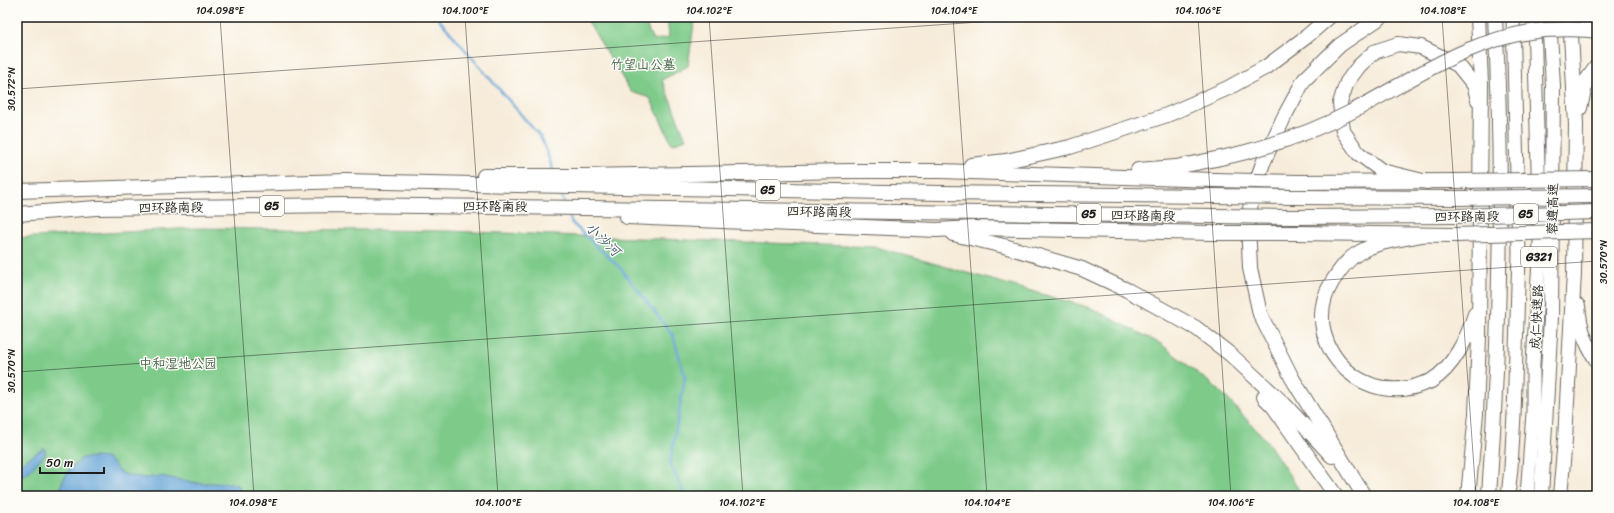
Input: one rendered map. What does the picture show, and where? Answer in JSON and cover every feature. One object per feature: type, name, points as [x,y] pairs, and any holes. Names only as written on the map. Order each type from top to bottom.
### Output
[{"type":"highway","points":[[346,181],[507,175],[583,176],[849,171],[940,171],[966,169],[1070,147],[1167,115],[1228,88],[1266,67],[1306,37],[1329,17]]},
{"type":"highway","points":[[1364,496],[1292,378],[1260,314],[1250,268],[1248,221],[1253,191],[1263,164],[1284,117],[1304,80],[1340,45],[1380,17]]},
{"type":"highway","points":[[1468,496],[1476,414],[1480,300],[1481,82],[1478,17]]},
{"type":"highway","points":[[1489,496],[1497,344],[1499,252],[1499,94],[1495,17]]},
{"type":"highway","name":"成仁快速路","points":[[1508,496],[1514,415],[1519,254],[1513,17]]},
{"type":"highway","name":"成仁快速路","points":[[1527,496],[1533,413],[1533,364],[1540,242],[1534,17]]},
{"type":"highway","name":"蓉遵高速","points":[[1541,496],[1551,317],[1553,86],[1549,17]]},
{"type":"highway","points":[[1560,496],[1565,439],[1574,273],[1576,124],[1570,17]]},
{"type":"highway","points":[[1054,174],[1176,167],[1250,151],[1314,130],[1351,112],[1435,65],[1474,47],[1522,32],[1558,29],[1597,32]]},
{"type":"highway","points":[[1427,182],[1382,171],[1358,153],[1343,131],[1340,103],[1347,82],[1358,66],[1374,52],[1398,44],[1421,47],[1458,65],[1474,85],[1481,110]]},
{"type":"highway","points":[[1576,124],[1586,81],[1597,66]]},
{"type":"highway","points":[[966,169],[1054,174],[1296,182],[1427,182],[1597,178]]},
{"type":"highway","name":"四环路南段","points":[[17,191],[346,181],[517,186],[966,194],[1456,198],[1597,196]]},
{"type":"highway","name":"四环路南段","points":[[17,214],[96,208],[345,205],[605,212],[966,213],[1295,217],[1455,216],[1597,212]]},
{"type":"highway","points":[[605,212],[969,232],[1422,235],[1597,232]]},
{"type":"highway","points":[[969,232],[1082,269],[1127,290],[1196,328],[1231,355],[1284,404],[1354,478]]},
{"type":"highway","points":[[1422,235],[1378,245],[1361,251],[1343,265],[1327,291],[1323,306],[1322,324],[1327,344],[1340,365],[1354,377],[1379,388],[1406,389],[1431,381],[1451,363],[1468,334],[1480,300]]},
{"type":"highway","points":[[1574,273],[1579,321],[1586,343],[1597,362]]},
{"type":"highway","points":[[1196,328],[1273,406],[1336,496]]},
{"type":"green space","name":"竹望山公墓","points":[[585,17],[643,17],[653,41],[669,37],[667,17],[695,17],[688,66],[662,80],[686,139],[672,144],[650,98],[631,92]]},
{"type":"green space","name":"中和湿地公园","points":[[196,228],[448,231],[876,247],[1091,308],[1161,344],[1219,390],[1267,441],[1303,496],[17,496],[17,238]]},
{"type":"water","points":[[44,448],[46,453],[28,473],[17,477],[17,464]]},
{"type":"water","points":[[82,458],[106,458],[114,464],[118,471],[127,475],[145,478],[160,476],[198,483],[232,483],[239,486],[240,496],[59,496],[62,482],[69,470]]},
{"type":"waterway","name":"小沙河","points":[[437,17],[542,139],[553,170]]},
{"type":"waterway","name":"小沙河","points":[[560,190],[564,203]]},
{"type":"waterway","name":"小沙河","points":[[568,213],[572,223],[621,269],[673,335],[685,377],[670,464],[685,496]]}]
